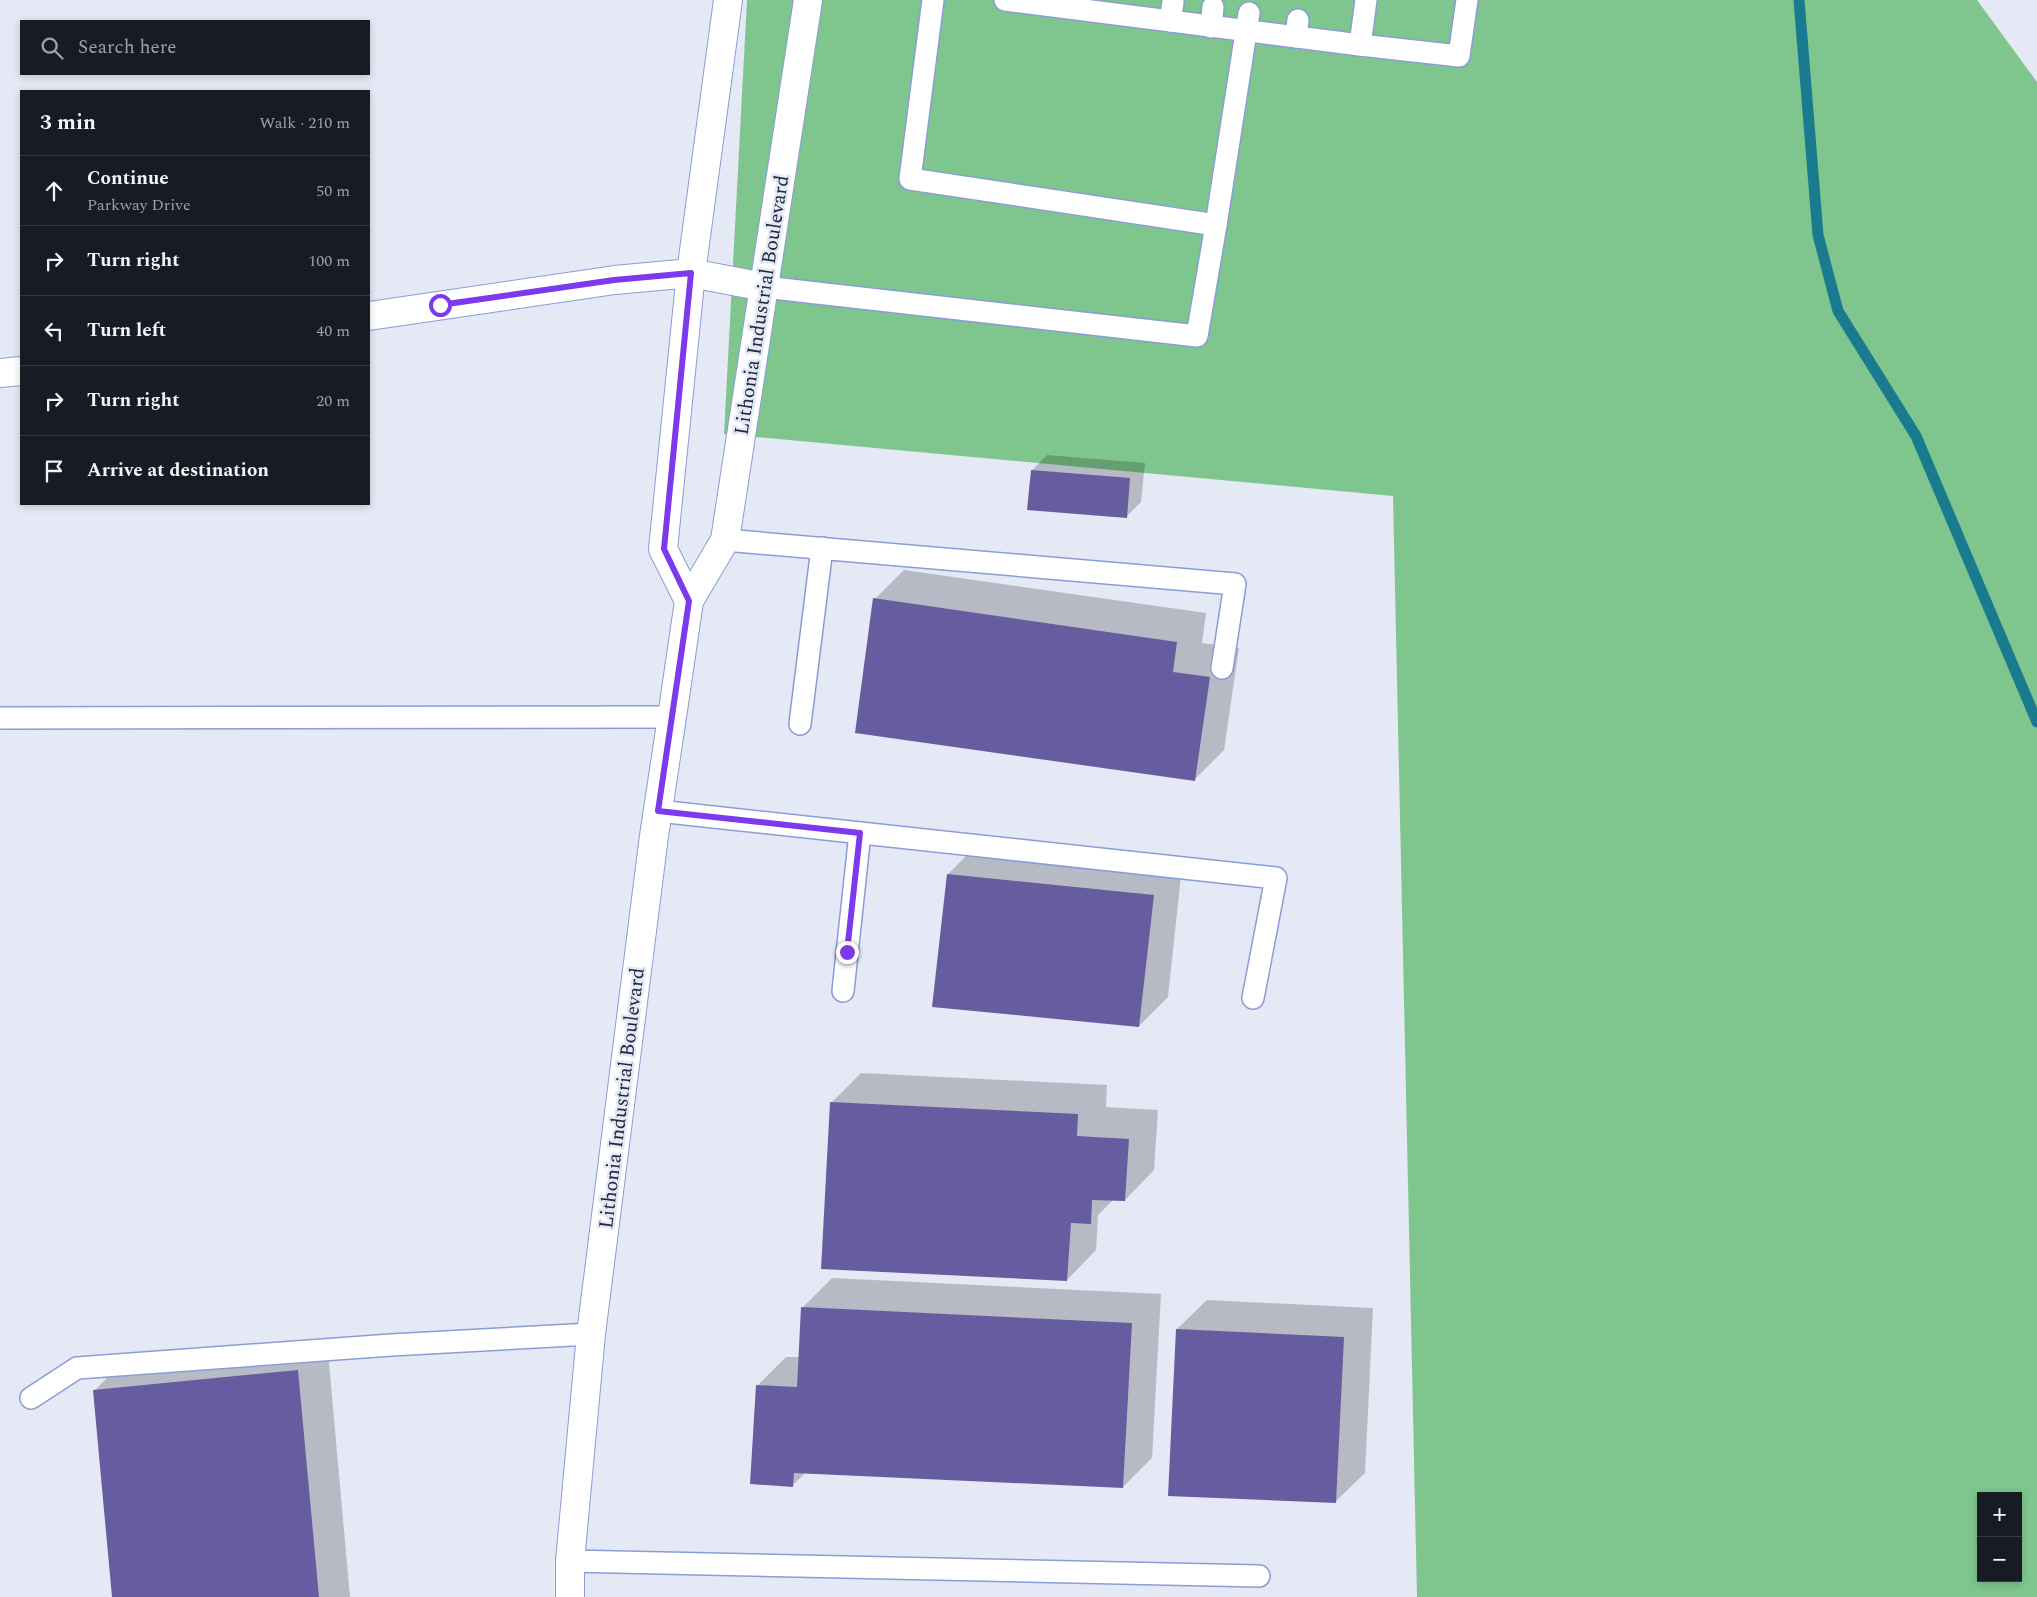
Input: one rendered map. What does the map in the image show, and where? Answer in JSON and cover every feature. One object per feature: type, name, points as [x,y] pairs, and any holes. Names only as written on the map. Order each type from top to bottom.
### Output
[{"type":"main road","points":[[689,601],[664,549],[691,273],[728,0]]},
{"type":"main road","name":"Lithonia Industrial Boulevard","points":[[570,1597],[570,1562],[591,1334],[658,811],[689,601],[725,540],[808,0]]},
{"type":"main road","points":[[370,316],[614,280],[691,273],[764,287]]},
{"type":"main road","points":[[0,373],[20,370]]},
{"type":"lane","points":[[933,0],[910,179],[1216,225]]},
{"type":"lane","points":[[1007,0],[1131,8],[1212,17],[1297,28],[1360,45],[1459,56],[1467,0]]},
{"type":"lane","points":[[1360,45],[1366,0]]},
{"type":"lane","points":[[764,287],[1197,336],[1248,22]]},
{"type":"lane","points":[[725,540],[1235,584],[1222,668]]},
{"type":"lane","points":[[800,724],[822,548]]},
{"type":"lane","points":[[0,718],[672,717]]},
{"type":"lane","points":[[658,811],[1276,878],[1253,998]]},
{"type":"lane","points":[[843,991],[860,833]]},
{"type":"lane","points":[[31,1398],[77,1368],[382,1345],[591,1334]]},
{"type":"lane","points":[[570,1562],[1259,1576]]},
{"type":"green space","points":[[747,0],[1977,0],[2037,82],[2037,1597],[1417,1597],[1393,496],[724,434]]},
{"type":"building","points":[[1031,470],[1130,478],[1127,518],[1027,510]]},
{"type":"building","points":[[873,598],[1177,642],[1173,672],[1210,677],[1195,781],[855,733]]},
{"type":"building","points":[[947,874],[1154,895],[1139,1027],[932,1007]]},
{"type":"building","points":[[830,1102],[1078,1114],[1077,1136],[1129,1139],[1125,1201],[1092,1200],[1091,1224],[1071,1223],[1067,1281],[821,1269]]},
{"type":"building","points":[[801,1307],[1132,1323],[1123,1488],[794,1473],[793,1487],[750,1484],[756,1385],[797,1387]]},
{"type":"building","points":[[1176,1329],[1344,1337],[1336,1503],[1168,1496]]},
{"type":"building","points":[[298,1370],[319,1597],[112,1597],[93,1390]]},
{"type":"waterway","points":[[1799,0],[1818,235],[1838,311],[1916,436],[2037,722]]},
{"type":"route","points":[[440,305],[614,280],[691,273],[664,549],[689,601],[658,811],[860,833],[847,952]]}]
